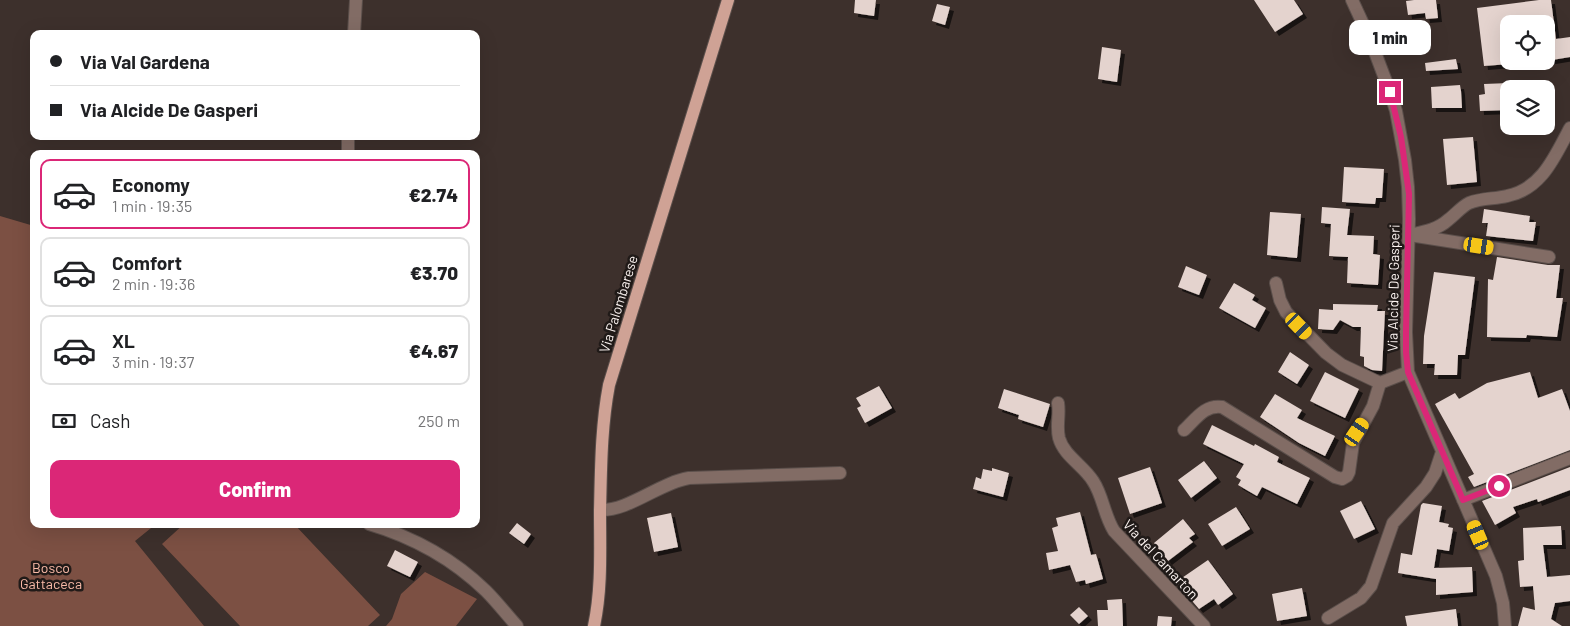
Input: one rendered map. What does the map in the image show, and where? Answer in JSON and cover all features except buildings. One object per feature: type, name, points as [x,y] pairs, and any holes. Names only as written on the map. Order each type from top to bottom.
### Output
[{"type":"main road","name":"Via Palombarese","points":[[594,626],[600,579],[603,432],[611,379],[728,0]]},
{"type":"street","points":[[354,30],[356,0]]},
{"type":"street","name":"Via Alcide De Gasperi","points":[[1352,0],[1370,39],[1396,111],[1407,173],[1409,235],[1406,352],[1408,372],[1499,585],[1505,626]]},
{"type":"street","points":[[1409,235],[1425,232],[1440,226],[1471,202],[1510,196],[1530,186],[1548,168],[1570,128]]},
{"type":"street","points":[[1409,235],[1549,257]]},
{"type":"street","points":[[1276,283],[1280,300],[1286,312],[1326,353],[1342,365],[1380,383],[1408,372]]},
{"type":"street","points":[[1184,430],[1208,408],[1222,407],[1335,477],[1342,479],[1349,472],[1350,453],[1354,438],[1373,406],[1380,383]]},
{"type":"street","name":"Via del Camarton","points":[[1058,403],[1060,414],[1058,432],[1061,443],[1067,453],[1089,475],[1094,483],[1105,515],[1114,531],[1204,626]]},
{"type":"street","points":[[1328,618],[1361,598],[1371,586],[1393,523],[1426,487],[1435,473],[1442,452]]},
{"type":"street","points":[[1463,500],[1570,458]]},
{"type":"street","points":[[600,510],[617,508],[669,484],[689,478],[840,473]]},
{"type":"street","points":[[381,528],[402,535],[435,552],[484,590],[517,626]]},
{"type":"green space","name":"Bosco Gattaceca","points":[[0,216],[30,225],[30,528],[151,528],[135,541],[204,626],[0,626]]},
{"type":"green space","points":[[180,528],[298,528],[380,615],[368,626],[240,626],[162,544]]},
{"type":"green space","points":[[425,572],[477,599],[456,626],[386,626],[392,619],[401,594]]},
{"type":"route","points":[[1390,92],[1401,137],[1409,194],[1406,332],[1408,372],[1463,500],[1499,486]]}]
